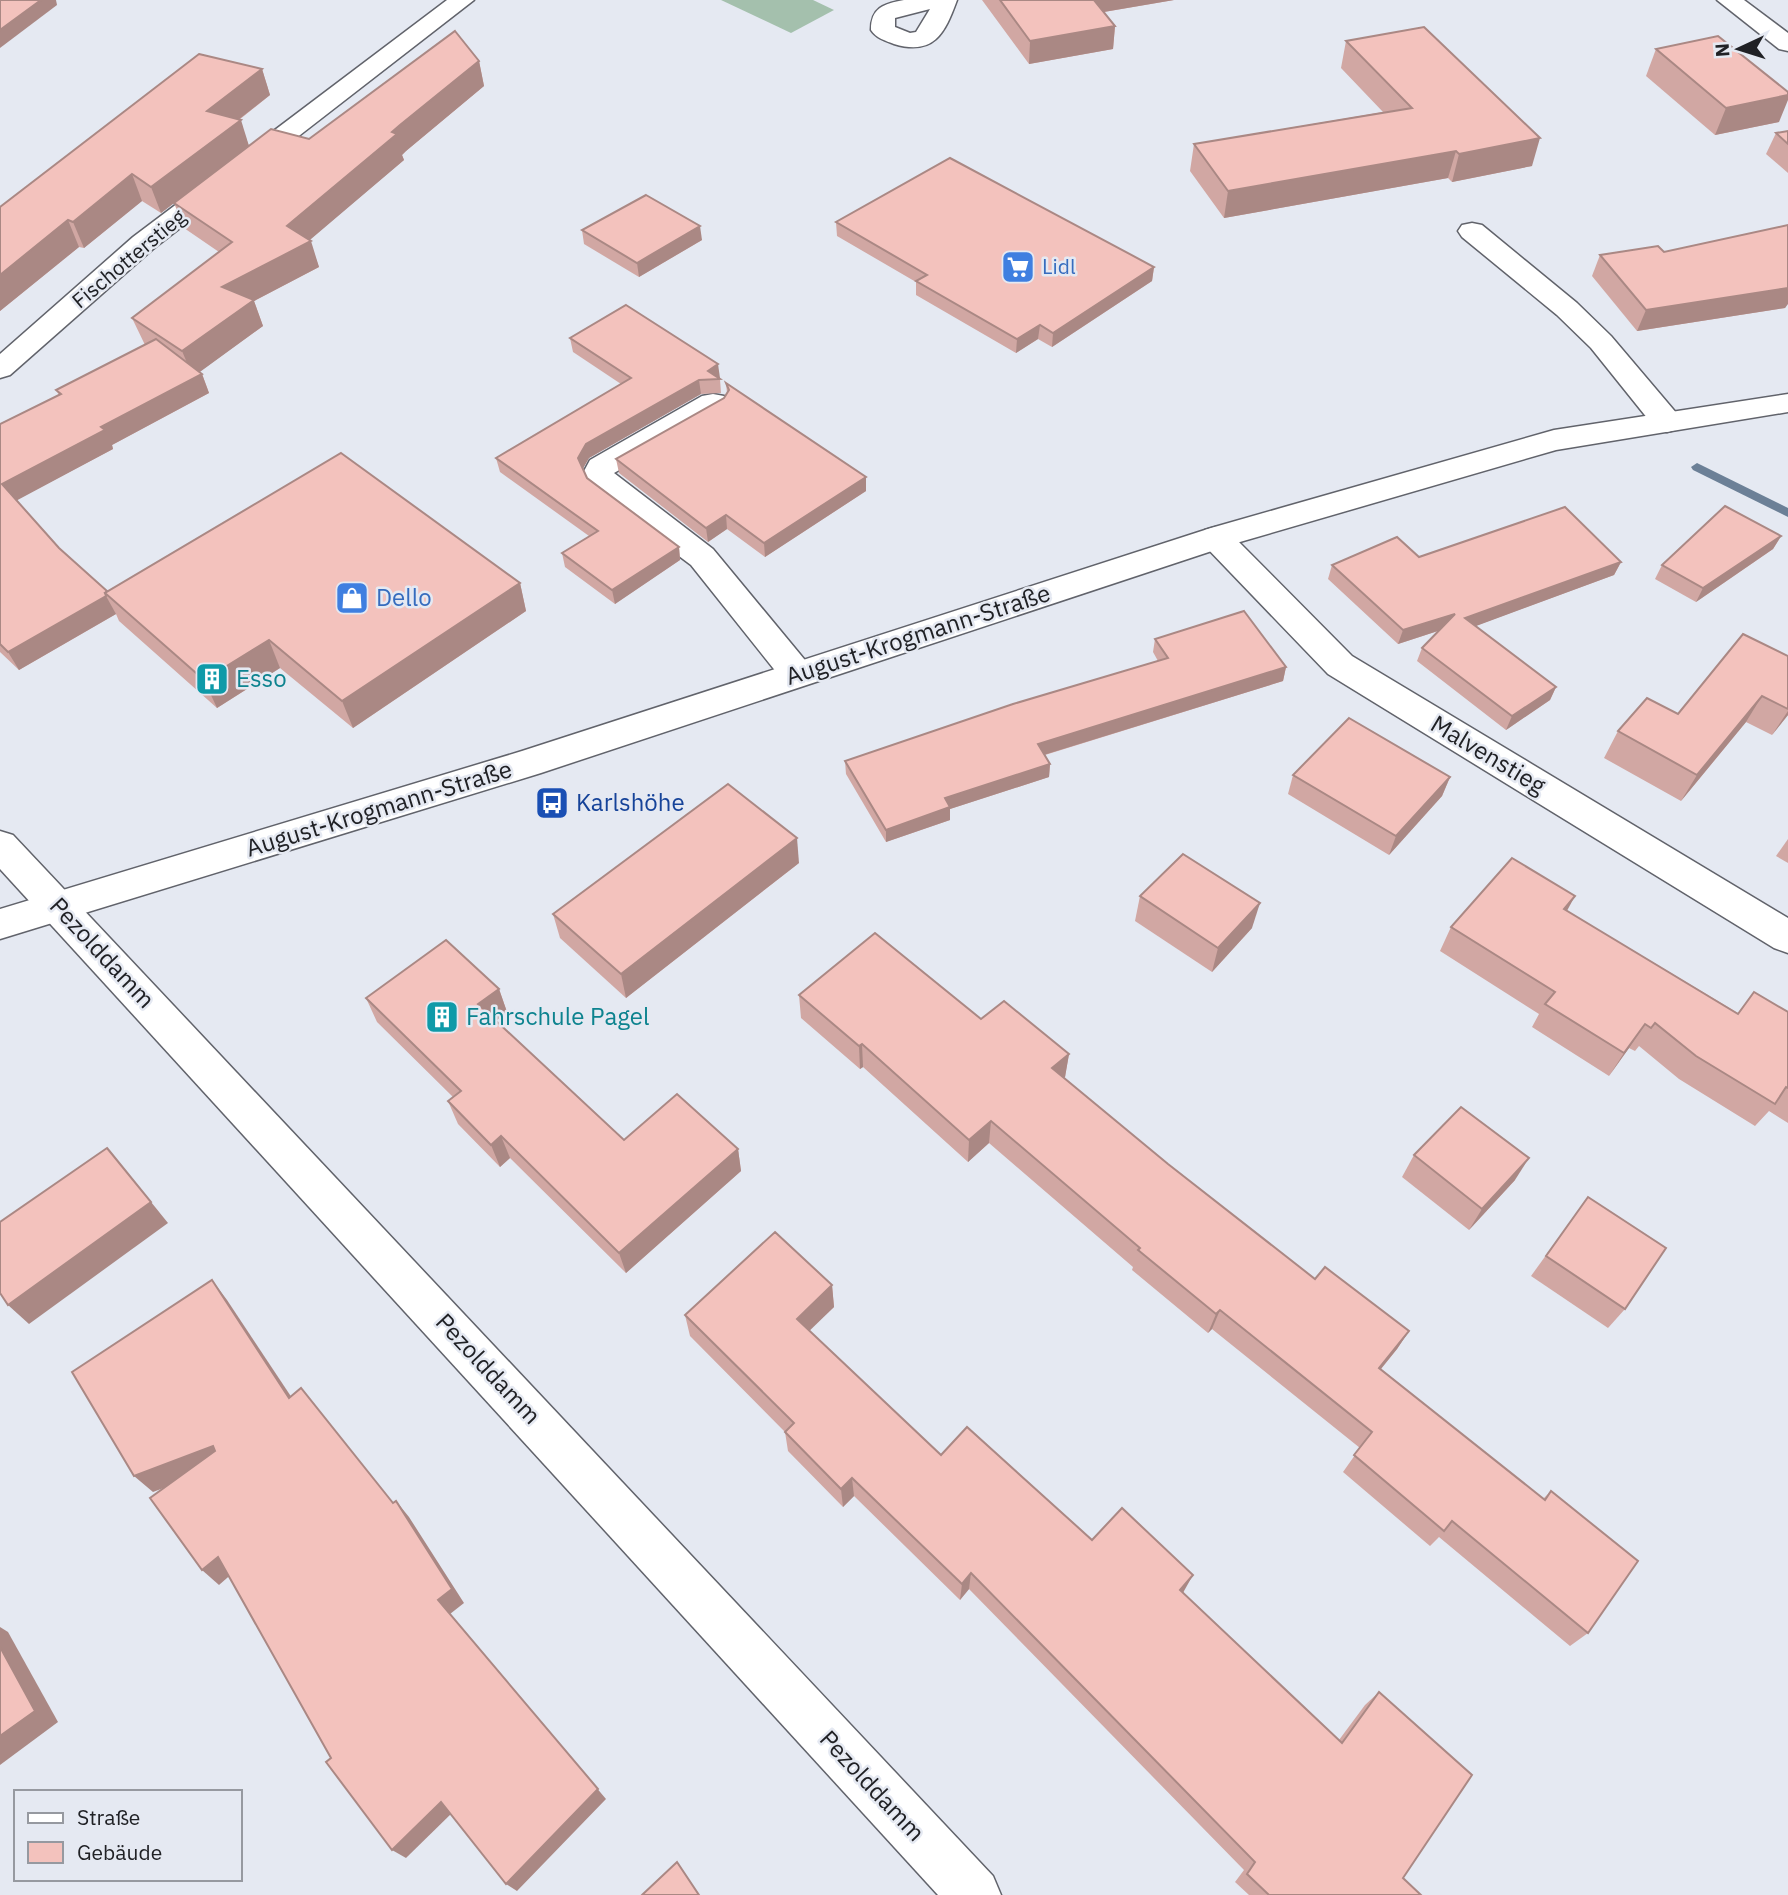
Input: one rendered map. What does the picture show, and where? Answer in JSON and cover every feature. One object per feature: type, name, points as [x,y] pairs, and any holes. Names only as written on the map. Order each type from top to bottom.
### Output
[{"type":"street","name":"Fischotterstieg","points":[[0,369],[143,243],[462,0]]},
{"type":"street","points":[[1729,0],[1788,44]]},
{"type":"street","points":[[1472,231],[1567,309],[1601,342],[1667,422]]},
{"type":"street","points":[[713,403],[601,467],[597,473],[601,483],[702,557],[797,674]]},
{"type":"street","name":"August-Krogmann-Straße","points":[[58,907],[528,763],[1216,538],[1554,440],[1788,403]]},
{"type":"street","name":"Malvenstieg","points":[[1216,538],[1340,665],[1788,937]]},
{"type":"street","name":"Pezolddamm","points":[[0,845],[974,1895]]},
{"type":"street","points":[[0,924],[58,907]]},
{"type":"green space","points":[[721,0],[813,0],[834,10],[791,33]]},
{"type":"building","points":[[0,0],[41,0],[0,30]]},
{"type":"building","points":[[1000,0],[1094,0],[1115,26],[1030,41]]},
{"type":"building","points":[[1424,27],[1540,138],[1459,154],[1456,151],[1228,191],[1194,144],[1412,108],[1346,41]]},
{"type":"building","points":[[455,31],[479,61],[400,125],[392,132],[397,134],[287,226],[311,241],[222,287],[254,300],[182,351],[132,318],[232,242],[174,203],[271,129],[309,139]]},
{"type":"building","points":[[1718,36],[1788,92],[1788,95],[1726,108],[1656,49]]},
{"type":"building","points":[[199,54],[262,69],[207,111],[241,120],[151,187],[132,174],[73,222],[68,220],[0,275],[0,207]]},
{"type":"building","points":[[1788,131],[1788,144],[1776,133]]},
{"type":"building","name":"Lidl","points":[[950,158],[1154,267],[1053,333],[1040,325],[1017,339],[916,281],[927,275],[836,222]]},
{"type":"building","points":[[646,195],[700,226],[637,263],[582,230]]},
{"type":"building","points":[[1788,225],[1788,288],[1646,310],[1600,255],[1658,246],[1664,252]]},
{"type":"building","points":[[626,305],[718,364],[708,371],[720,379],[699,380],[586,444],[578,458],[587,478],[679,547],[612,590],[562,553],[598,531],[496,458],[631,378],[570,338]]},
{"type":"building","points":[[156,339],[202,374],[101,427],[105,430],[2,484],[59,548],[107,591],[106,596],[8,652],[0,644],[0,424],[61,394],[56,390]]},
{"type":"building","points":[[726,383],[866,477],[764,543],[726,515],[706,528],[616,459],[724,398],[729,390]]},
{"type":"building","name":"Dello","points":[[341,453],[520,583],[342,701],[269,640],[204,680],[105,593]]},
{"type":"building","points":[[1725,506],[1781,536],[1703,588],[1662,565]]},
{"type":"building","points":[[1565,507],[1621,562],[1465,618],[1556,687],[1512,716],[1422,648],[1455,614],[1403,630],[1332,565],[1397,537],[1419,557]]},
{"type":"building","points":[[1244,611],[1286,667],[1038,744],[1050,764],[945,798],[950,807],[886,830],[845,761],[1013,704],[1168,658],[1155,639]]},
{"type":"building","points":[[1743,634],[1788,656],[1788,709],[1762,696],[1697,775],[1618,731],[1647,698],[1678,714]]},
{"type":"building","points":[[1349,718],[1450,777],[1396,836],[1293,775]]},
{"type":"building","points":[[728,784],[797,838],[621,974],[553,914]]},
{"type":"building","points":[[1183,854],[1260,903],[1218,948],[1140,896]]},
{"type":"building","points":[[1512,858],[1575,896],[1564,909],[1738,1014],[1754,992],[1788,1012],[1788,1088],[1786,1087],[1775,1104],[1696,1056],[1655,1023],[1651,1028],[1645,1024],[1624,1053],[1545,1004],[1555,992],[1451,927]]},
{"type":"building","points":[[875,933],[981,1019],[1004,1001],[1069,1054],[1052,1068],[1168,1164],[1315,1279],[1325,1267],[1409,1331],[1379,1368],[1545,1500],[1551,1491],[1638,1561],[1588,1633],[1452,1521],[1444,1531],[1354,1455],[1372,1432],[1220,1310],[1216,1314],[1138,1250],[1140,1248],[991,1121],[969,1140],[862,1044],[859,1046],[799,995]]},
{"type":"building","points":[[446,940],[499,989],[478,1004],[624,1140],[677,1094],[738,1149],[619,1253],[501,1136],[491,1145],[448,1101],[461,1091],[366,998]]},
{"type":"building","points":[[1461,1107],[1529,1158],[1482,1209],[1414,1155]]},
{"type":"building","points":[[107,1148],[151,1202],[8,1305],[0,1293],[0,1222]]},
{"type":"building","points":[[1588,1197],[1666,1248],[1625,1309],[1546,1256]]},
{"type":"building","points":[[775,1232],[832,1285],[797,1319],[941,1455],[967,1427],[1092,1540],[1122,1508],[1193,1575],[1180,1590],[1342,1743],[1379,1692],[1472,1775],[1403,1878],[1421,1895],[1269,1895],[1247,1874],[1255,1862],[971,1573],[962,1584],[852,1478],[841,1489],[785,1432],[794,1423],[685,1315]]},
{"type":"building","points":[[212,1280],[289,1398],[301,1388],[393,1503],[396,1501],[452,1589],[438,1600],[598,1789],[506,1884],[441,1802],[392,1850],[326,1762],[331,1758],[218,1557],[202,1570],[150,1498],[215,1451],[213,1446],[134,1476],[72,1372]]},
{"type":"building","points":[[0,1647],[35,1711],[0,1736]]},
{"type":"building","points":[[677,1862],[699,1895],[642,1895]]},
{"type":"waterway","points":[[1697,467],[1788,513]]},
{"type":"place","name":"Lidl","points":[[1018,267]]},
{"type":"place","name":"Dello","points":[[352,598]]},
{"type":"place","name":"Esso","points":[[212,679]]},
{"type":"place","name":"Karlshöhe","points":[[552,803]]},
{"type":"place","name":"Fahrschule Pagel","points":[[442,1017]]}]
